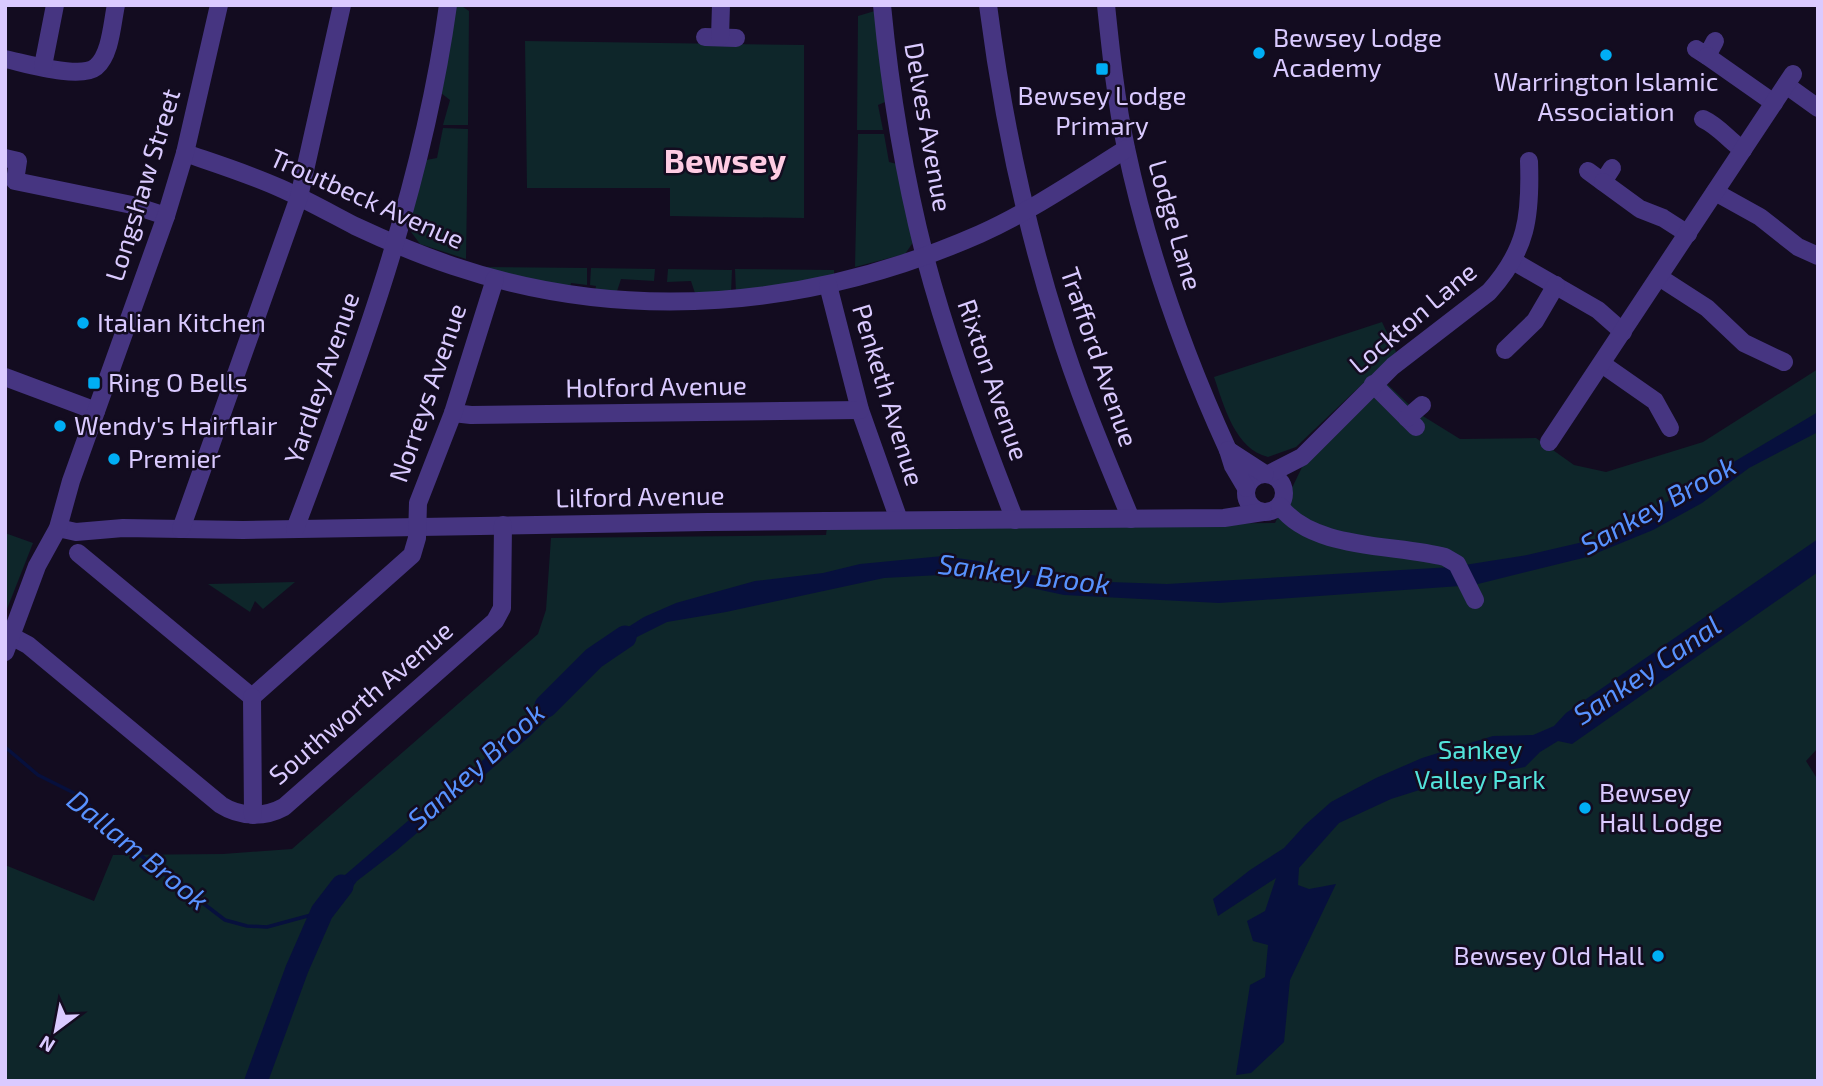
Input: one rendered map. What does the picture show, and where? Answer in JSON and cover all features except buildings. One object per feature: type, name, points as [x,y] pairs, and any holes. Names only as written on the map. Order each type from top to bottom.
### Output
[{"type":"street","points":[[43,66],[55,5]]},
{"type":"street","points":[[5,59],[82,72],[96,67],[106,48],[116,5]]},
{"type":"street","name":"Longshaw Street","points":[[8,644],[37,566],[58,528],[61,510],[166,216],[185,153],[219,5]]},
{"type":"street","points":[[181,529],[299,197],[342,5]]},
{"type":"street","name":"Yardley Avenue","points":[[295,529],[348,390],[396,245],[440,63],[448,5]]},
{"type":"street","points":[[720,37],[721,5]]},
{"type":"street","name":"Delves Avenue","points":[[882,5],[888,69],[925,257]]},
{"type":"street","name":"Trafford Avenue","points":[[988,5],[1002,94],[1026,210],[1056,324],[1131,519]]},
{"type":"street","name":"Lodge Lane","points":[[1106,5],[1126,149],[1152,246],[1202,396],[1246,491]]},
{"type":"street","points":[[1706,49],[1774,103]]},
{"type":"street","points":[[1550,442],[1789,79],[1818,108]]},
{"type":"street","points":[[1703,119],[1718,126],[1726,138],[1743,150]]},
{"type":"street","name":"Troutbeck Avenue","points":[[185,153],[259,179],[396,245],[495,279],[556,292],[610,299],[703,302],[780,294],[828,285],[925,257],[982,233],[1026,210],[1126,149]]},
{"type":"street","points":[[5,158],[18,161],[15,181],[132,205],[166,216]]},
{"type":"street","name":"Lockton Lane","points":[[1276,503],[1302,457],[1373,384],[1489,292],[1513,261],[1528,222],[1529,161]]},
{"type":"street","points":[[1601,174],[1640,209],[1663,218],[1688,234]]},
{"type":"street","points":[[1715,192],[1760,217],[1798,247],[1818,256]]},
{"type":"street","name":"Rixton Avenue","points":[[925,257],[962,381],[1015,520]]},
{"type":"street","points":[[1513,261],[1598,310],[1623,332]]},
{"type":"street","points":[[1659,277],[1717,316],[1744,342],[1787,365]]},
{"type":"street","name":"Norreys Avenue","points":[[252,697],[407,562],[415,547],[418,503],[453,414],[495,279]]},
{"type":"street","name":"Penketh Avenue","points":[[828,285],[860,410],[899,520]]},
{"type":"street","points":[[1505,350],[1535,321],[1556,285]]},
{"type":"street","points":[[1602,364],[1655,401],[1671,427]]},
{"type":"street","points":[[5,377],[96,411]]},
{"type":"street","points":[[1373,384],[1411,423],[1422,405]]},
{"type":"street","name":"Holford Avenue","points":[[453,414],[860,410]]},
{"type":"street","points":[[1228,450],[1279,480],[1276,503]]},
{"type":"street","name":"Lockton Lane","points":[[1267,474],[1302,457]]},
{"type":"street","points":[[1224,518],[1246,491],[1252,478],[1267,474]]},
{"type":"street","points":[[1246,491],[1253,508],[1276,503]]},
{"type":"street","points":[[1276,503],[1296,524],[1311,531],[1356,542],[1435,554],[1457,564],[1475,600]]},
{"type":"street","name":"Lilford Avenue","points":[[58,528],[76,532],[123,528],[295,529],[1224,518],[1276,503]]},
{"type":"street","name":"Southworth Avenue","points":[[8,644],[28,645],[221,805],[234,812],[253,815],[270,813],[284,807],[495,621],[502,608],[503,525]]},
{"type":"street","points":[[78,553],[97,559],[252,697],[253,815]]},
{"type":"green space","points":[[454,5],[460,5],[469,11],[468,125],[443,125],[450,100],[441,93]]},
{"type":"green space","points":[[878,10],[885,102],[878,105],[883,130],[857,130],[858,16]]},
{"type":"green space","points":[[525,41],[804,45],[804,218],[670,216],[670,188],[527,188]]},
{"type":"green space","points":[[443,128],[468,129],[466,259],[420,244],[406,225],[426,160],[437,158]]},
{"type":"green space","points":[[858,134],[884,134],[889,162],[897,164],[914,241],[905,254],[855,267]]},
{"type":"green space","points":[[478,267],[587,268],[587,285],[571,283],[570,288]]},
{"type":"green space","points":[[591,268],[655,269],[654,281],[621,279],[617,291],[595,291],[596,286],[590,285]]},
{"type":"green space","points":[[668,269],[732,270],[731,293],[695,293],[691,281],[667,282]]},
{"type":"green space","points":[[735,269],[834,270],[834,277],[736,293]]},
{"type":"green space","points":[[1382,322],[1396,352],[1296,447],[1268,457],[1247,445],[1239,436],[1232,425],[1214,377]]},
{"type":"green space","name":"Sankey Valley Park","points":[[1818,369],[1818,748],[1806,761],[1818,780],[1818,1081],[5,1081],[5,865],[94,901],[113,855],[223,854],[292,849],[538,634],[546,610],[551,538],[826,535],[827,527],[1275,523],[1305,461],[1386,383],[1418,413],[1460,439],[1536,438],[1574,465],[1606,472],[1703,442]]},
{"type":"green space","points":[[5,533],[33,543],[5,614]]},
{"type":"green space","points":[[295,582],[263,609],[255,601],[250,612],[208,584]]},
{"type":"water","name":"Sankey Brook","points":[[1818,412],[1818,432],[1749,468],[1702,503],[1653,530],[1587,557],[1474,585],[1219,603],[1064,595],[974,576],[940,575],[884,578],[667,622],[637,637],[611,656],[530,736],[357,881],[332,915],[319,903],[331,887],[409,820],[458,784],[534,711],[570,683],[625,629],[676,603],[755,581],[823,573],[860,564],[943,556],[978,561],[1023,574],[1080,581],[1167,584],[1452,567],[1527,555],[1609,536]]},
{"type":"water","name":"Sankey Canal","points":[[1818,539],[1818,572],[1572,744],[1558,741],[1540,752],[1525,767],[1451,780],[1391,799],[1339,823],[1299,868],[1298,885],[1309,889],[1336,884],[1290,980],[1284,1042],[1251,1073],[1236,1075],[1250,985],[1265,977],[1268,945],[1253,941],[1247,921],[1265,911],[1276,878],[1218,916],[1213,899],[1284,848],[1331,802],[1376,778],[1422,758],[1493,736],[1533,735],[1554,726],[1566,713]]},
{"type":"waterway","name":"Sankey Brook","points":[[546,706],[594,658],[625,637]]},
{"type":"waterway","name":"Dallam Brook","points":[[5,747],[38,775],[78,795],[105,819],[131,848],[225,920],[247,926],[267,927],[322,912]]},
{"type":"waterway","name":"Sankey Brook","points":[[256,1081],[297,969],[322,912],[342,886]]},
{"type":"place","name":"Bewsey Lodge Academy","points":[[1259,53]]},
{"type":"place","name":"Warrington Islamic Association","points":[[1606,55]]},
{"type":"place","name":"Bewsey Lodge Primary","points":[[1102,69]]},
{"type":"place","name":"Italian Kitchen","points":[[83,323]]},
{"type":"place","name":"Ring O Bells","points":[[94,383]]},
{"type":"place","name":"Wendy's Hairflair","points":[[60,426]]},
{"type":"place","name":"Premier","points":[[114,459]]},
{"type":"place","name":"Bewsey Hall Lodge","points":[[1585,808]]},
{"type":"place","name":"Bewsey Old Hall","points":[[1658,956]]},
{"type":"district","name":"Bewsey","points":[[725,161]]}]
